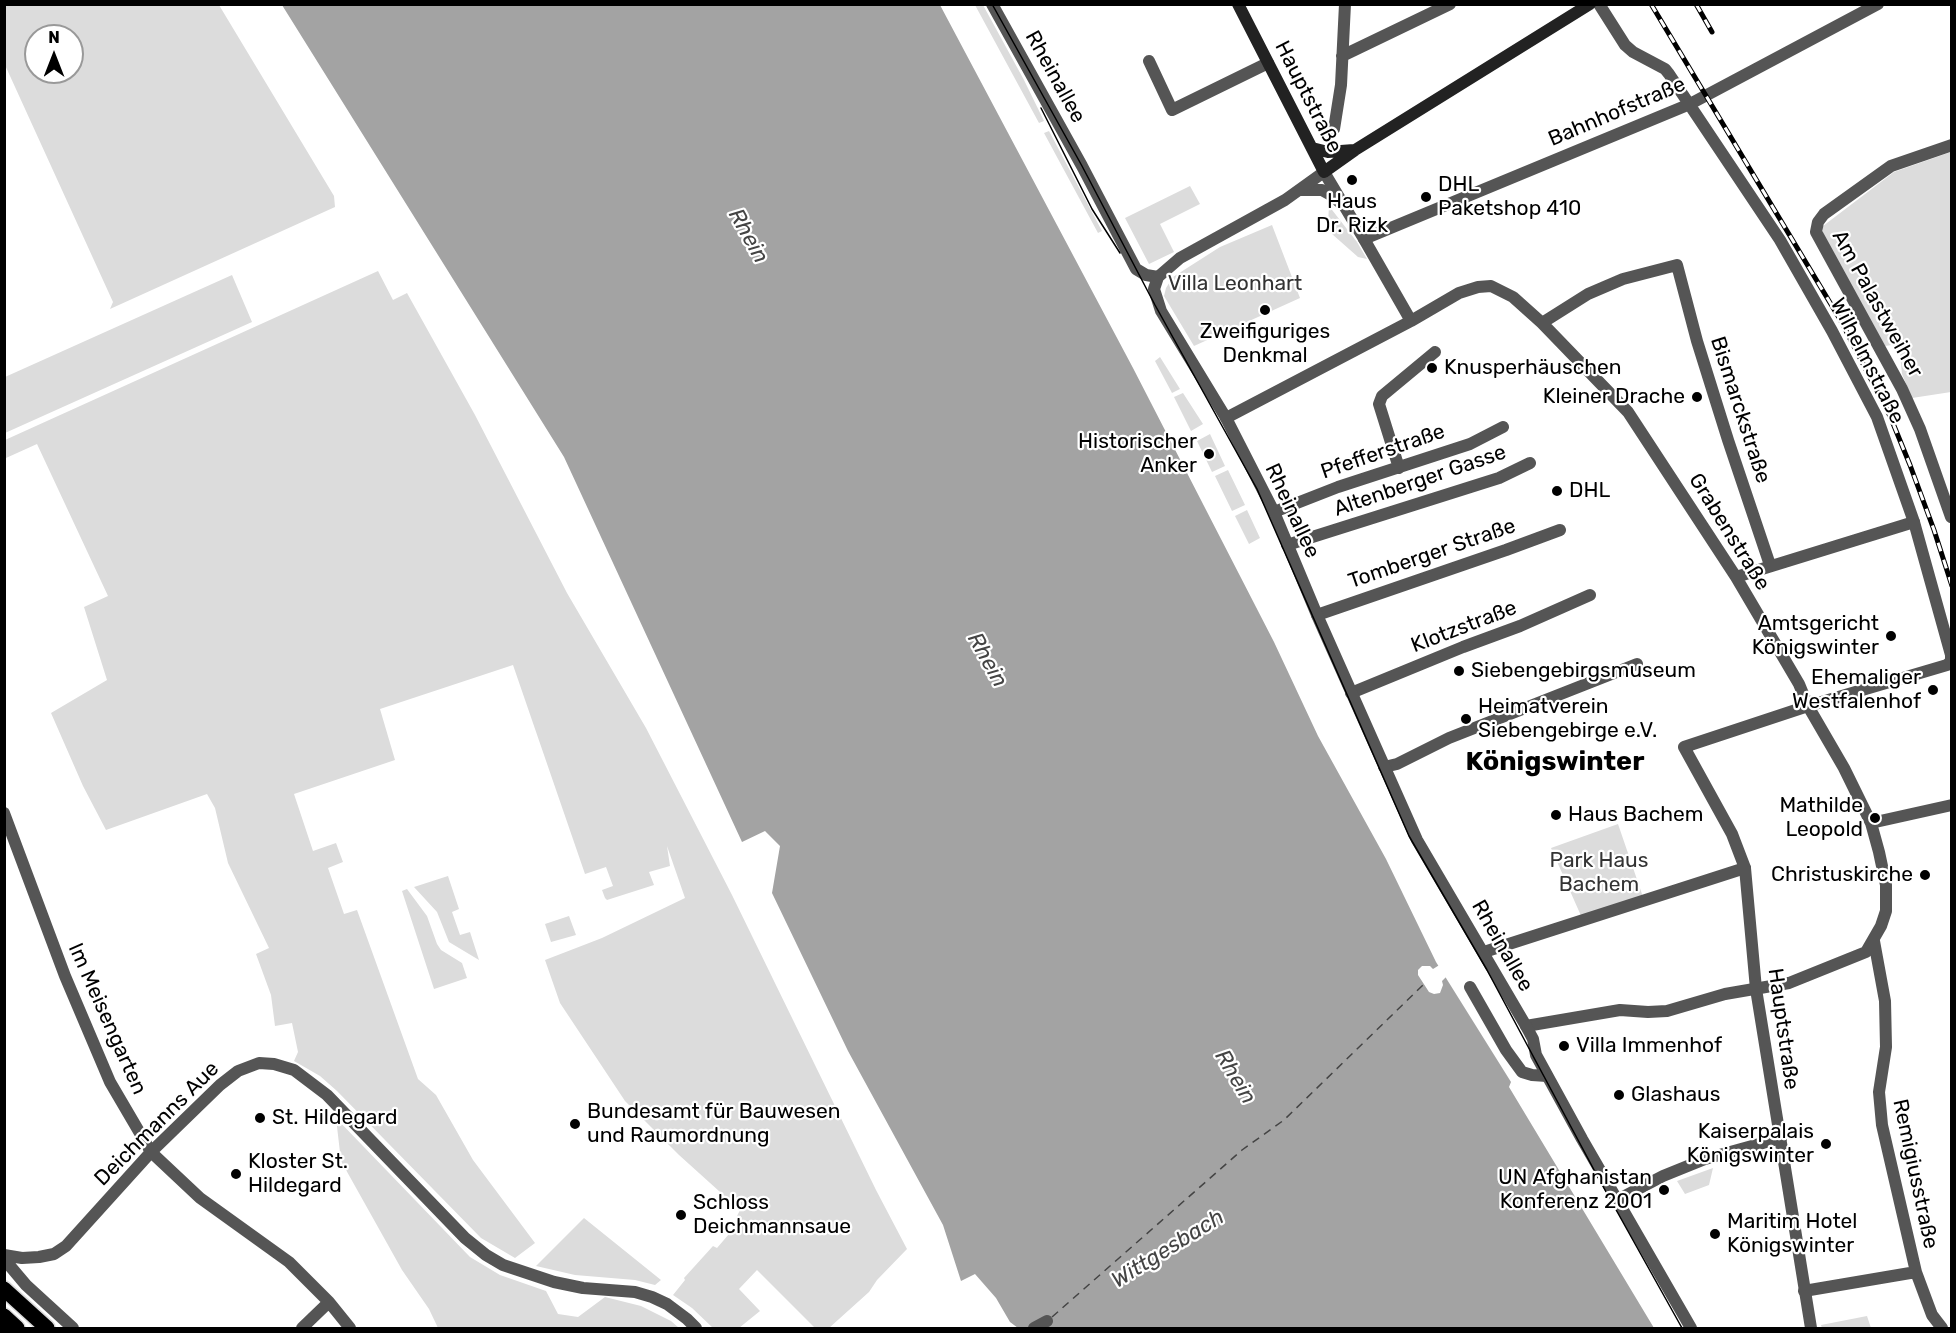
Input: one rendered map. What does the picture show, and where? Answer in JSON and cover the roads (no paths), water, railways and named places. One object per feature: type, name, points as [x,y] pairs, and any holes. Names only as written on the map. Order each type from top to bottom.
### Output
[{"type":"main road","name":"Hauptstraße","points":[[1238,4],[1324,172]]},
{"type":"main road","points":[[1324,172],[1355,150],[1590,4]]},
{"type":"main road","points":[[1312,148],[1328,152],[1355,150]]},
{"type":"main road","points":[[4,1289],[46,1329]]},
{"type":"main road","points":[[4,1316],[17,1329]]},
{"type":"street","name":"Rheinallee","points":[[992,4],[1136,269],[1146,275],[1158,277],[1154,289],[1161,311],[1226,418],[1274,512],[1417,840],[1526,1026],[1533,1039],[1536,1055],[1609,1190],[1617,1200],[1691,1329]]},
{"type":"street","points":[[1334,129],[1341,85],[1345,4]]},
{"type":"street","points":[[1342,56],[1450,4]]},
{"type":"street","name":"Wilhelmstraße","points":[[1599,4],[1625,45],[1633,52],[1665,69],[1692,103],[1780,240],[1837,340],[1877,417],[1914,522],[1951,662]]},
{"type":"street","name":"Bahnhofstraße","points":[[1364,239],[1692,103],[1878,4]]},
{"type":"street","points":[[1149,61],[1172,110],[1268,63]]},
{"type":"street","name":"Am Palastweiher","points":[[1951,517],[1920,429],[1906,398],[1816,232],[1818,222],[1824,214],[1892,166],[1952,145]]},
{"type":"street","points":[[1158,277],[1180,258],[1301,190],[1324,172]]},
{"type":"street","name":"Hauptstraße","points":[[1324,172],[1411,321]]},
{"type":"street","name":"Hauptstraße","points":[[1301,190],[1314,189],[1326,192],[1345,207]]},
{"type":"street","name":"Bismarckstraße","points":[[1542,322],[1588,294],[1623,279],[1677,265],[1697,341],[1770,565]]},
{"type":"street","name":"Grabenstraße","points":[[1226,418],[1411,321],[1459,293],[1478,287],[1491,286],[1514,297],[1542,322],[1628,412],[1736,577],[1799,684],[1808,706],[1844,768],[1871,823],[1886,885],[1886,911],[1874,941]]},
{"type":"street","points":[[1399,468],[1379,404],[1382,396],[1436,352]]},
{"type":"street","name":"Pfefferstraße","points":[[1274,512],[1338,487],[1470,444],[1503,427]]},
{"type":"street","name":"Altenberger Gasse","points":[[1287,545],[1442,498],[1499,478],[1530,463]]},
{"type":"street","points":[[1736,577],[1914,522]]},
{"type":"street","name":"Tomberger Straße","points":[[1317,615],[1560,530]]},
{"type":"street","name":"Klotzstraße","points":[[1351,693],[1520,626],[1590,595]]},
{"type":"street","points":[[1808,706],[1951,662]]},
{"type":"street","points":[[1384,767],[1397,764],[1449,738],[1637,664]]},
{"type":"street","name":"Hauptstraße","points":[[1808,706],[1684,747],[1732,834],[1745,868],[1756,989],[1811,1329]]},
{"type":"street","points":[[1871,823],[1952,806]]},
{"type":"street","name":"Im Meisengarten","points":[[4,813],[65,976],[110,1082],[151,1152],[200,1197],[289,1262],[329,1302],[350,1329]]},
{"type":"street","points":[[1484,952],[1745,868]]},
{"type":"street","points":[[1526,1026],[1620,1010],[1667,1011],[1725,994],[1789,983],[1866,952],[1874,941]]},
{"type":"street","name":"Remigiusstraße","points":[[1874,941],[1885,1001],[1886,1047],[1879,1092],[1882,1125],[1916,1272],[1932,1315],[1942,1329]]},
{"type":"street","points":[[1470,987],[1522,1072],[1547,1076]]},
{"type":"street","points":[[1510,1055],[1525,1061],[1536,1055]]},
{"type":"street","name":"Deichmanns Aue","points":[[4,1257],[39,1257],[54,1254],[71,1242],[151,1152],[220,1085],[238,1071],[259,1063],[274,1064],[294,1070],[327,1095],[465,1238],[486,1255],[503,1265],[554,1282],[635,1292],[652,1297],[687,1318],[696,1329]]},
{"type":"street","points":[[1617,1200],[1663,1176],[1705,1160],[1780,1138]]},
{"type":"street","points":[[4,1257],[26,1285],[73,1329]]},
{"type":"street","points":[[1804,1292],[1916,1272]]},
{"type":"street","points":[[302,1329],[329,1302]]},
{"type":"street","points":[[1034,1329],[1047,1322]]},
{"type":"water","points":[[282,5],[940,5],[1133,368],[1274,642],[1318,736],[1386,859],[1436,962],[1511,1082],[1509,1087],[1654,1328],[1018,1328],[1010,1322],[996,1298],[975,1274],[961,1281],[943,1225],[848,1051],[772,893],[780,846],[765,831],[742,842],[564,457]]},
{"type":"tram line","points":[[992,4],[1257,489],[1409,836],[1487,970],[1682,1328]]},
{"type":"tram line","points":[[1041,108],[1092,209],[1120,253]]},
{"type":"railway","points":[[1651,4],[1841,321],[1890,416],[1934,530],[1952,586]]},
{"type":"railway","points":[[1696,4],[1712,32]]},
{"type":"place","name":"Haus Dr. Rizk","points":[[1352,180]]},
{"type":"place","name":"DHL Paketshop 410","points":[[1426,197]]},
{"type":"place","name":"Zweifiguriges Denkmal","points":[[1265,310]]},
{"type":"place","name":"Knusperhäuschen","points":[[1432,368]]},
{"type":"place","name":"Kleiner Drache","points":[[1697,397]]},
{"type":"place","name":"Historischer Anker","points":[[1209,454]]},
{"type":"place","name":"DHL","points":[[1557,491]]},
{"type":"place","name":"Amtsgericht Königswinter","points":[[1891,636]]},
{"type":"place","name":"Siebengebirgsmuseum","points":[[1459,671]]},
{"type":"place","name":"Ehemaliger Westfalenhof","points":[[1933,690]]},
{"type":"place","name":"Heimatverein Siebengebirge e.V.","points":[[1466,719]]},
{"type":"place","name":"Haus Bachem","points":[[1556,815]]},
{"type":"place","name":"Mathilde Leopold","points":[[1875,818]]},
{"type":"place","name":"Christuskirche","points":[[1925,875]]},
{"type":"place","name":"Villa Immenhof","points":[[1564,1046]]},
{"type":"place","name":"Glashaus","points":[[1619,1095]]},
{"type":"place","name":"St. Hildegard","points":[[260,1118]]},
{"type":"place","name":"Bundesamt für Bauwesen und Raumordnung","points":[[575,1124]]},
{"type":"place","name":"Kaiserpalais Königswinter","points":[[1826,1144]]},
{"type":"place","name":"Kloster St. Hildegard","points":[[236,1174]]},
{"type":"place","name":"UN Afghanistan Konferenz 2001","points":[[1664,1190]]},
{"type":"place","name":"Schloss Deichmannsaue","points":[[681,1215]]},
{"type":"place","name":"Maritim Hotel Königswinter","points":[[1715,1234]]},
{"type":"district","name":"Königswinter","points":[[1555,762]]},
{"type":"water label","name":"Rhein","points":[[748,236]]},
{"type":"water label","name":"Rhein","points":[[987,660]]},
{"type":"water label","name":"Rhein","points":[[1235,1077]]},
{"type":"water label","name":"Wittgesbach","points":[[1168,1249]]},
{"type":"park label","name":"Villa Leonhart","points":[[1235,284]]},
{"type":"park label","name":"Park Haus Bachem","points":[[1599,873]]}]
